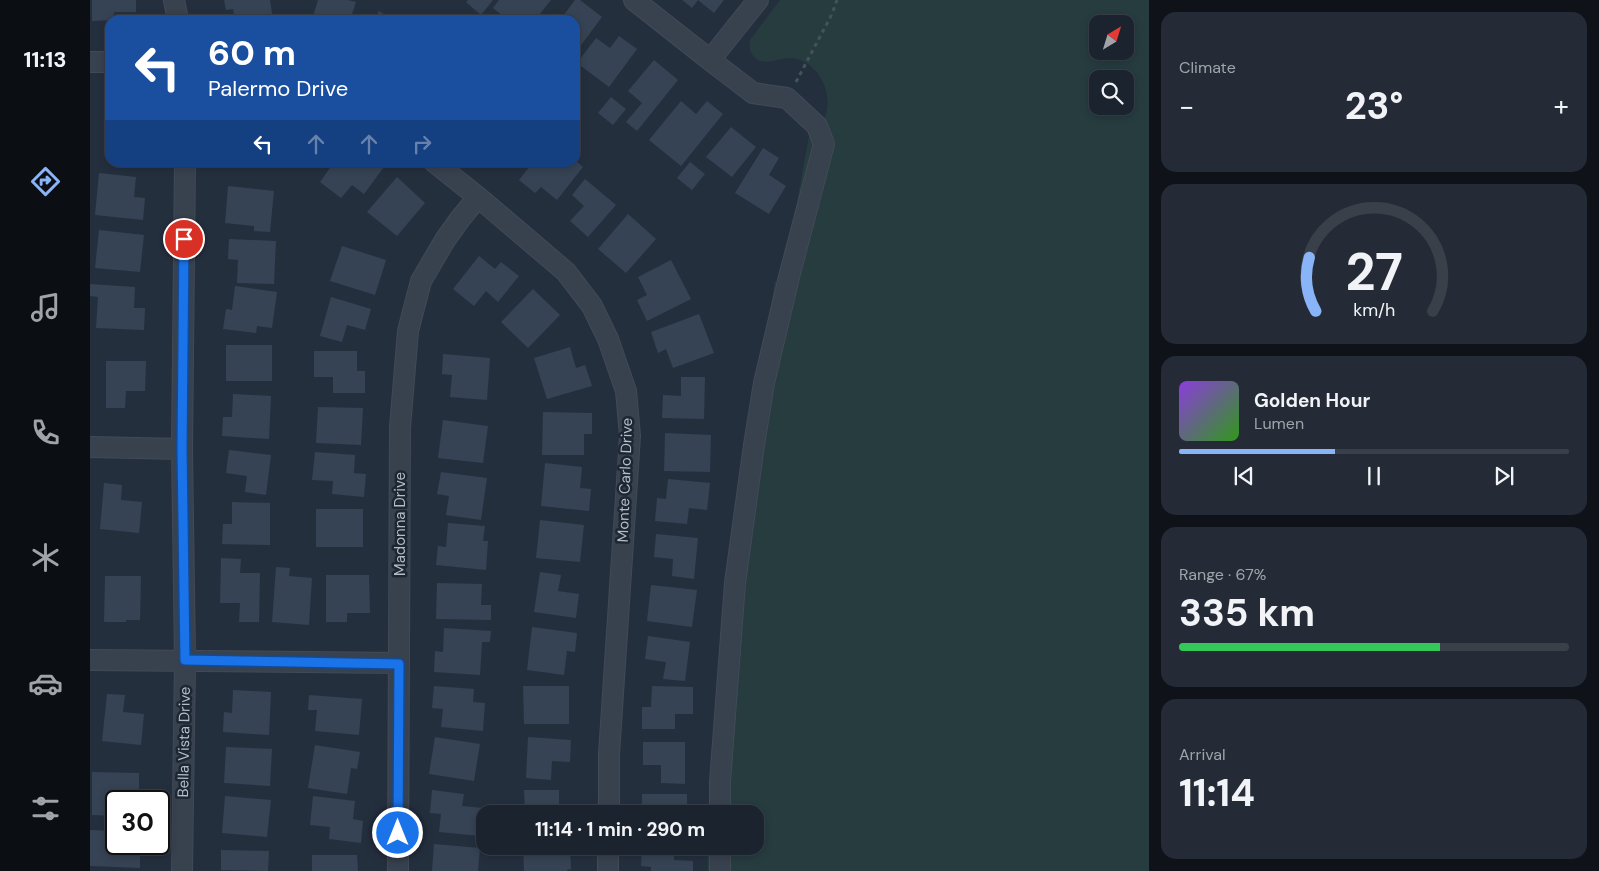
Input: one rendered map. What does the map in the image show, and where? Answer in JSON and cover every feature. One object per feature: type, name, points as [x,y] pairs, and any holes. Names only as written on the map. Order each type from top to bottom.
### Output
[{"type":"street","points":[[174,0],[177,15]]},
{"type":"street","points":[[634,0],[753,93],[787,98],[817,126],[824,144],[789,277],[764,383],[754,445],[735,582],[720,782],[720,805]]},
{"type":"street","points":[[710,60],[758,0]]},
{"type":"street","points":[[90,62],[105,62]]},
{"type":"street","name":"Bella Vista Drive","points":[[182,871],[185,660],[182,449],[185,167]]},
{"type":"street","name":"Monte Carlo Drive","points":[[440,167],[572,278],[592,306],[608,339],[626,391],[630,436],[609,754],[609,805]]},
{"type":"street","name":"Madonna Drive","points":[[398,871],[400,427],[408,330],[421,281],[450,233],[478,197]]},
{"type":"street","points":[[90,447],[182,449]]},
{"type":"street","points":[[90,660],[399,664]]},
{"type":"street","points":[[608,855],[608,871]]},
{"type":"street","points":[[720,855],[720,871]]},
{"type":"path","points":[[787,98],[828,22],[837,0]]},
{"type":"green space","points":[[780,0],[1149,0],[1149,871],[708,871],[707,855],[764,855],[764,805],[711,805],[740,486],[775,281],[782,285],[809,136],[820,126],[827,106],[827,95],[824,85],[812,67],[803,61],[793,58],[766,62],[758,60],[753,56],[750,40]]},
{"type":"building","points":[[92,0],[136,0],[136,12],[114,12],[114,15],[105,15],[105,20],[92,21]]},
{"type":"building","points":[[224,0],[270,0],[272,15],[234,15],[233,9],[226,10]]},
{"type":"building","points":[[318,0],[348,0],[356,2],[352,15],[314,15]]},
{"type":"building","points":[[468,0],[493,0],[481,15],[466,2]]},
{"type":"building","points":[[499,0],[551,0],[539,15],[502,15],[493,8]]},
{"type":"building","points":[[575,0],[580,0],[602,17],[580,47],[580,15],[564,15]]},
{"type":"building","points":[[682,0],[698,0],[692,8]]},
{"type":"building","points":[[698,0],[724,0],[714,13]]},
{"type":"building","points":[[379,11],[386,15],[377,15]]},
{"type":"building","points":[[619,36],[637,49],[609,87],[580,65],[580,59],[596,38],[610,48]]},
{"type":"building","points":[[654,60],[678,80],[637,131],[626,122],[642,103],[628,91]]},
{"type":"building","points":[[611,97],[626,109],[613,125],[598,113]]},
{"type":"building","points":[[681,101],[696,114],[707,101],[723,114],[681,166],[649,140]]},
{"type":"building","points":[[731,127],[756,147],[732,177],[706,157]]},
{"type":"building","points":[[763,148],[779,158],[769,175],[786,186],[769,214],[735,193]]},
{"type":"building","points":[[690,162],[705,174],[692,190],[677,178]]},
{"type":"building","points":[[580,164],[583,167],[557,200],[541,187],[535,193],[519,180],[529,167],[580,167]]},
{"type":"building","points":[[330,167],[384,167],[364,194],[352,185],[341,198],[320,182]]},
{"type":"building","points":[[99,173],[136,177],[134,197],[145,198],[143,220],[95,215]]},
{"type":"building","points":[[397,177],[425,203],[397,236],[367,212]]},
{"type":"building","points":[[585,179],[616,205],[588,237],[570,221],[584,206],[572,195]]},
{"type":"building","points":[[228,186],[274,191],[270,232],[254,231],[254,226],[225,223]]},
{"type":"building","points":[[628,214],[656,239],[626,273],[598,249]]},
{"type":"building","points":[[99,230],[144,235],[140,272],[95,268]]},
{"type":"building","points":[[229,239],[276,241],[274,284],[237,283],[238,260],[228,259]]},
{"type":"building","points":[[342,246],[386,260],[375,295],[330,281]]},
{"type":"building","points":[[479,256],[495,269],[501,262],[519,276],[498,302],[486,291],[474,306],[453,289]]},
{"type":"building","points":[[671,260],[691,299],[647,321],[637,300],[647,295],[638,277]]},
{"type":"building","points":[[90,284],[135,287],[134,308],[145,308],[144,330],[96,328],[98,297],[90,296]]},
{"type":"building","points":[[235,286],[277,292],[272,328],[257,326],[256,333],[223,329],[226,309],[232,310]]},
{"type":"building","points":[[533,289],[560,315],[528,348],[501,322]]},
{"type":"building","points":[[331,297],[371,309],[365,330],[347,325],[342,342],[320,336]]},
{"type":"building","points":[[699,314],[714,353],[673,368],[666,349],[658,353],[651,332]]},
{"type":"building","points":[[226,345],[272,345],[272,381],[226,381]]},
{"type":"building","points":[[570,347],[576,368],[585,365],[592,386],[547,399],[534,358]]},
{"type":"building","points":[[314,351],[357,351],[357,371],[365,371],[365,393],[333,393],[333,377],[314,377]]},
{"type":"building","points":[[443,354],[490,358],[487,400],[450,397],[452,375],[442,374]]},
{"type":"building","points":[[106,361],[146,361],[145,391],[126,391],[125,408],[106,408]]},
{"type":"building","points":[[681,377],[705,377],[704,419],[662,418],[663,395],[681,396]]},
{"type":"building","points":[[233,394],[271,396],[269,439],[222,436],[223,417],[232,417]]},
{"type":"building","points":[[318,407],[363,408],[361,445],[316,443]]},
{"type":"building","points":[[543,412],[592,413],[592,434],[584,434],[584,455],[542,455]]},
{"type":"building","points":[[443,420],[488,426],[483,463],[438,458]]},
{"type":"building","points":[[665,433],[711,435],[710,472],[664,471]]},
{"type":"building","points":[[229,450],[271,455],[266,495],[245,492],[247,476],[226,473]]},
{"type":"building","points":[[315,452],[355,455],[354,473],[366,474],[364,497],[332,494],[333,481],[312,480]]},
{"type":"building","points":[[545,463],[582,467],[580,488],[591,489],[589,511],[541,506]]},
{"type":"building","points":[[441,472],[487,478],[481,520],[446,515],[449,496],[437,494]]},
{"type":"building","points":[[668,479],[710,483],[707,510],[689,508],[687,524],[655,521],[657,498],[666,499]]},
{"type":"building","points":[[104,483],[122,485],[121,500],[142,502],[139,533],[100,529]]},
{"type":"building","points":[[232,502],[270,503],[270,545],[222,544],[223,524],[232,524]]},
{"type":"building","points":[[316,509],[363,509],[363,547],[316,547]]},
{"type":"building","points":[[540,520],[584,525],[580,562],[536,558]]},
{"type":"building","points":[[448,523],[485,526],[483,541],[488,541],[486,570],[436,565],[438,546],[446,547]]},
{"type":"building","points":[[656,534],[698,538],[694,579],[672,576],[673,559],[654,557]]},
{"type":"building","points":[[221,558],[241,559],[240,573],[260,573],[259,622],[239,622],[240,603],[220,603]]},
{"type":"building","points":[[276,567],[290,568],[289,576],[312,578],[309,625],[272,622]]},
{"type":"building","points":[[540,572],[561,575],[558,591],[579,594],[576,618],[534,612]]},
{"type":"building","points":[[326,575],[369,575],[370,613],[347,613],[347,622],[326,622]]},
{"type":"building","points":[[105,576],[141,576],[140,620],[104,622]]},
{"type":"building","points":[[437,583],[482,584],[481,605],[491,605],[491,620],[436,619]]},
{"type":"building","points":[[651,585],[697,590],[692,627],[647,621]]},
{"type":"building","points":[[532,627],[577,633],[575,652],[567,651],[564,675],[527,670]]},
{"type":"building","points":[[444,628],[491,631],[490,642],[482,642],[480,675],[434,672],[435,651],[443,652]]},
{"type":"building","points":[[648,636],[690,642],[685,681],[663,679],[666,662],[645,659]]},
{"type":"building","points":[[434,686],[474,689],[473,702],[485,703],[483,731],[441,727],[443,709],[432,708]]},
{"type":"building","points":[[523,686],[569,686],[569,724],[524,724]]},
{"type":"building","points":[[652,686],[693,687],[693,714],[675,714],[675,729],[642,729],[642,707],[651,707]]},
{"type":"building","points":[[233,690],[271,692],[269,735],[223,732],[224,712],[232,713]]},
{"type":"building","points":[[107,694],[125,695],[123,712],[144,714],[141,745],[102,741]]},
{"type":"building","points":[[309,695],[362,699],[359,735],[315,731],[317,710],[308,710]]},
{"type":"building","points":[[435,737],[480,744],[474,781],[429,774]]},
{"type":"building","points":[[528,737],[571,740],[570,762],[552,761],[551,780],[526,778]]},
{"type":"building","points":[[643,742],[685,742],[685,784],[661,783],[661,765],[643,765]]},
{"type":"building","points":[[315,745],[360,752],[357,769],[351,768],[347,794],[308,788]]},
{"type":"building","points":[[226,747],[272,749],[270,786],[224,783]]},
{"type":"building","points":[[92,772],[139,773],[139,790],[105,790],[105,816],[92,815]]},
{"type":"building","points":[[432,790],[464,794],[462,806],[476,807],[476,836],[439,832],[441,814],[430,813]]},
{"type":"building","points":[[524,790],[559,790],[559,805],[525,805]]},
{"type":"building","points":[[642,794],[687,794],[687,805],[642,805]]},
{"type":"building","points":[[225,796],[271,800],[267,837],[222,833]]},
{"type":"building","points":[[313,796],[355,801],[353,819],[363,821],[361,843],[329,839],[330,827],[310,825]]},
{"type":"building","points":[[90,830],[105,831],[105,855],[140,855],[140,868],[90,866]]},
{"type":"building","points":[[434,844],[476,848],[476,855],[479,855],[478,871],[432,871]]},
{"type":"building","points":[[221,850],[269,851],[268,871],[221,870]]},
{"type":"building","points":[[312,855],[357,855],[358,871],[312,871]]},
{"type":"building","points":[[523,855],[570,855],[571,869],[567,871],[524,871]]},
{"type":"building","points":[[642,855],[674,855],[674,860],[693,861],[693,871],[651,871],[651,867],[641,866]]},
{"type":"route","points":[[184,239],[182,449],[185,660],[399,664],[398,833]]}]
